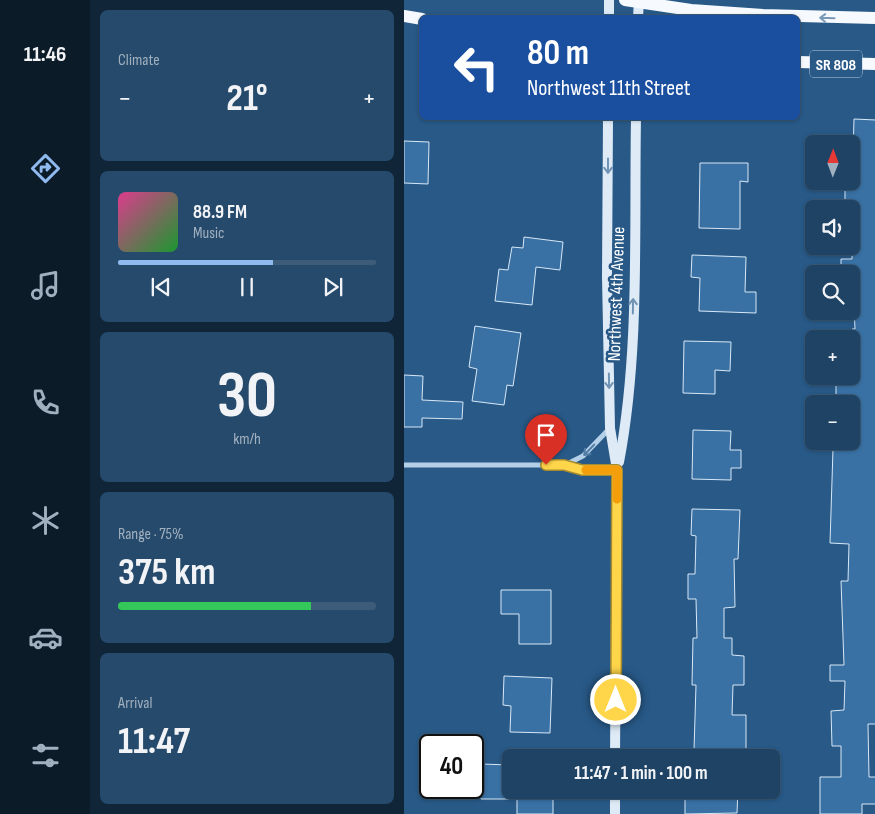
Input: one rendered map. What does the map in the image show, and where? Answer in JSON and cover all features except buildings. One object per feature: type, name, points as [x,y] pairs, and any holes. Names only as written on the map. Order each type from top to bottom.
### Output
[{"type":"main road","points":[[625,0],[691,10],[763,15]]},
{"type":"main road","points":[[404,16],[419,18]]},
{"type":"main road","points":[[800,16],[875,18]]},
{"type":"main road","name":"SR 808","points":[[800,62],[875,64]]},
{"type":"street","points":[[609,0],[609,15]]},
{"type":"street","points":[[638,15],[639,1]]},
{"type":"street","name":"Northwest 4th Avenue","points":[[608,120],[607,277],[610,428],[617,470],[615,749]]},
{"type":"street","name":"Northwest 4th Avenue","points":[[617,470],[625,430],[631,354],[636,120]]},
{"type":"street","points":[[564,465],[583,456],[610,428]]},
{"type":"street","points":[[404,465],[564,465],[582,470],[617,470]]},
{"type":"street","points":[[615,799],[615,814]]},
{"type":"slow traffic","points":[[586,470],[617,470],[617,499]]},
{"type":"route","points":[[546,465],[564,465],[582,470],[617,470],[616,700]]}]
